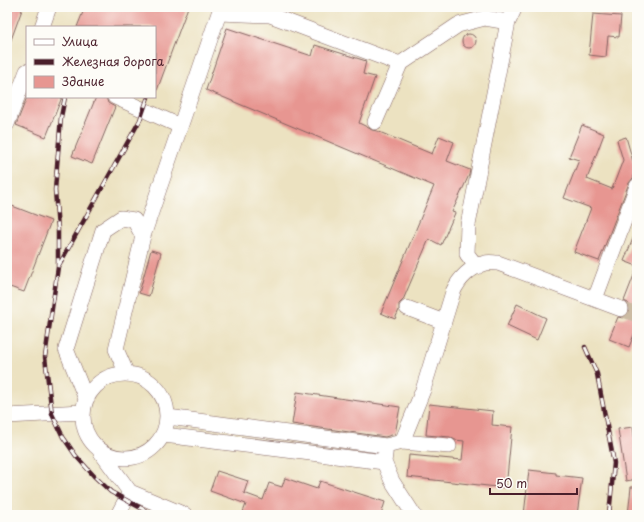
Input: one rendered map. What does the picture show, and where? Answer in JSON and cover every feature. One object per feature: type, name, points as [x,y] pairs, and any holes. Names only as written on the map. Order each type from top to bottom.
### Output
[{"type":"lane","points":[[42,26],[49,7]]},
{"type":"lane","points":[[477,267],[467,254],[468,225],[508,22],[515,7]]},
{"type":"lane","points":[[126,372],[116,349],[143,236],[217,10],[257,11],[400,64]]},
{"type":"lane","points":[[375,122],[400,64],[458,25],[485,18],[508,22]]},
{"type":"lane","points":[[7,124],[26,74]]},
{"type":"lane","points":[[117,98],[180,126]]},
{"type":"lane","points":[[595,299],[637,186]]},
{"type":"lane","points":[[143,236],[134,220],[121,218],[103,230],[66,349],[84,406],[83,426],[89,440],[100,450],[130,492],[185,515]]},
{"type":"lane","points":[[402,442],[423,390],[457,283],[464,275],[477,267],[486,263],[498,263],[621,309]]},
{"type":"lane","points":[[407,308],[444,322]]},
{"type":"lane","points":[[7,416],[84,406],[100,381],[126,372],[148,379],[163,395],[168,417],[164,435],[152,449],[136,457],[117,458],[100,450]]},
{"type":"lane","points":[[168,417],[386,446],[402,442],[449,446]]},
{"type":"lane","points":[[164,435],[384,462]]},
{"type":"lane","points":[[386,446],[384,462],[392,481],[414,515]]},
{"type":"lane","points":[[118,515],[130,492]]},
{"type":"building","points":[[7,7],[23,7],[8,48],[7,48]]},
{"type":"building","points":[[85,7],[188,7],[156,93],[156,26],[77,26]]},
{"type":"building","points":[[593,14],[621,16],[619,37],[608,36],[606,57],[589,55]]},
{"type":"building","points":[[227,28],[312,56],[315,45],[366,61],[363,74],[375,77],[359,123],[372,130],[432,154],[439,136],[454,142],[447,161],[470,170],[469,175],[452,212],[455,213],[441,245],[429,239],[403,300],[399,304],[399,310],[395,319],[381,313],[434,186],[206,90]]},
{"type":"building","points":[[466,34],[472,34],[476,38],[476,44],[472,48],[466,48],[462,44],[462,38]]},
{"type":"building","points":[[27,98],[62,98],[46,137],[16,125]]},
{"type":"building","points":[[96,98],[106,98],[108,103],[115,107],[92,164],[72,156]]},
{"type":"building","points":[[582,125],[604,134],[587,179],[612,189],[623,160],[617,140],[626,137],[636,172],[629,183],[599,261],[574,252],[591,208],[564,198],[579,160],[569,157]]},
{"type":"building","points":[[7,204],[51,221],[24,292],[7,286]]},
{"type":"building","points":[[637,231],[637,266],[624,261]]},
{"type":"building","points":[[151,250],[161,253],[149,296],[139,293]]},
{"type":"building","points":[[636,270],[637,327],[629,347],[609,339],[618,317],[623,318],[627,316],[629,312],[630,307],[628,303],[624,301]]},
{"type":"building","points":[[517,304],[546,318],[537,340],[507,326]]},
{"type":"building","points":[[297,392],[400,407],[395,434],[385,437],[292,424]]},
{"type":"building","points":[[429,404],[493,411],[492,425],[512,427],[506,488],[407,477],[409,455],[462,460],[464,441],[455,440],[450,437],[426,435]]},
{"type":"building","points":[[633,427],[637,457],[637,479],[626,481],[618,429]]},
{"type":"building","points":[[529,470],[582,478],[577,515],[524,515]]},
{"type":"building","points":[[217,471],[248,481],[244,493],[263,500],[269,483],[282,487],[285,478],[317,489],[320,481],[385,502],[381,515],[242,515],[246,504],[210,491]]},
{"type":"building","points":[[631,487],[637,487],[637,515],[628,515]]},
{"type":"tunnel","points":[[621,309],[637,315]]},
{"type":"railway","points":[[65,98],[61,117],[55,190],[58,229],[58,267],[45,357],[52,414],[63,437],[76,456],[94,476],[111,492],[154,515]]},
{"type":"railway","points":[[59,265],[140,120],[148,98]]},
{"type":"railway","points":[[585,347],[597,374],[614,463],[609,515]]}]
